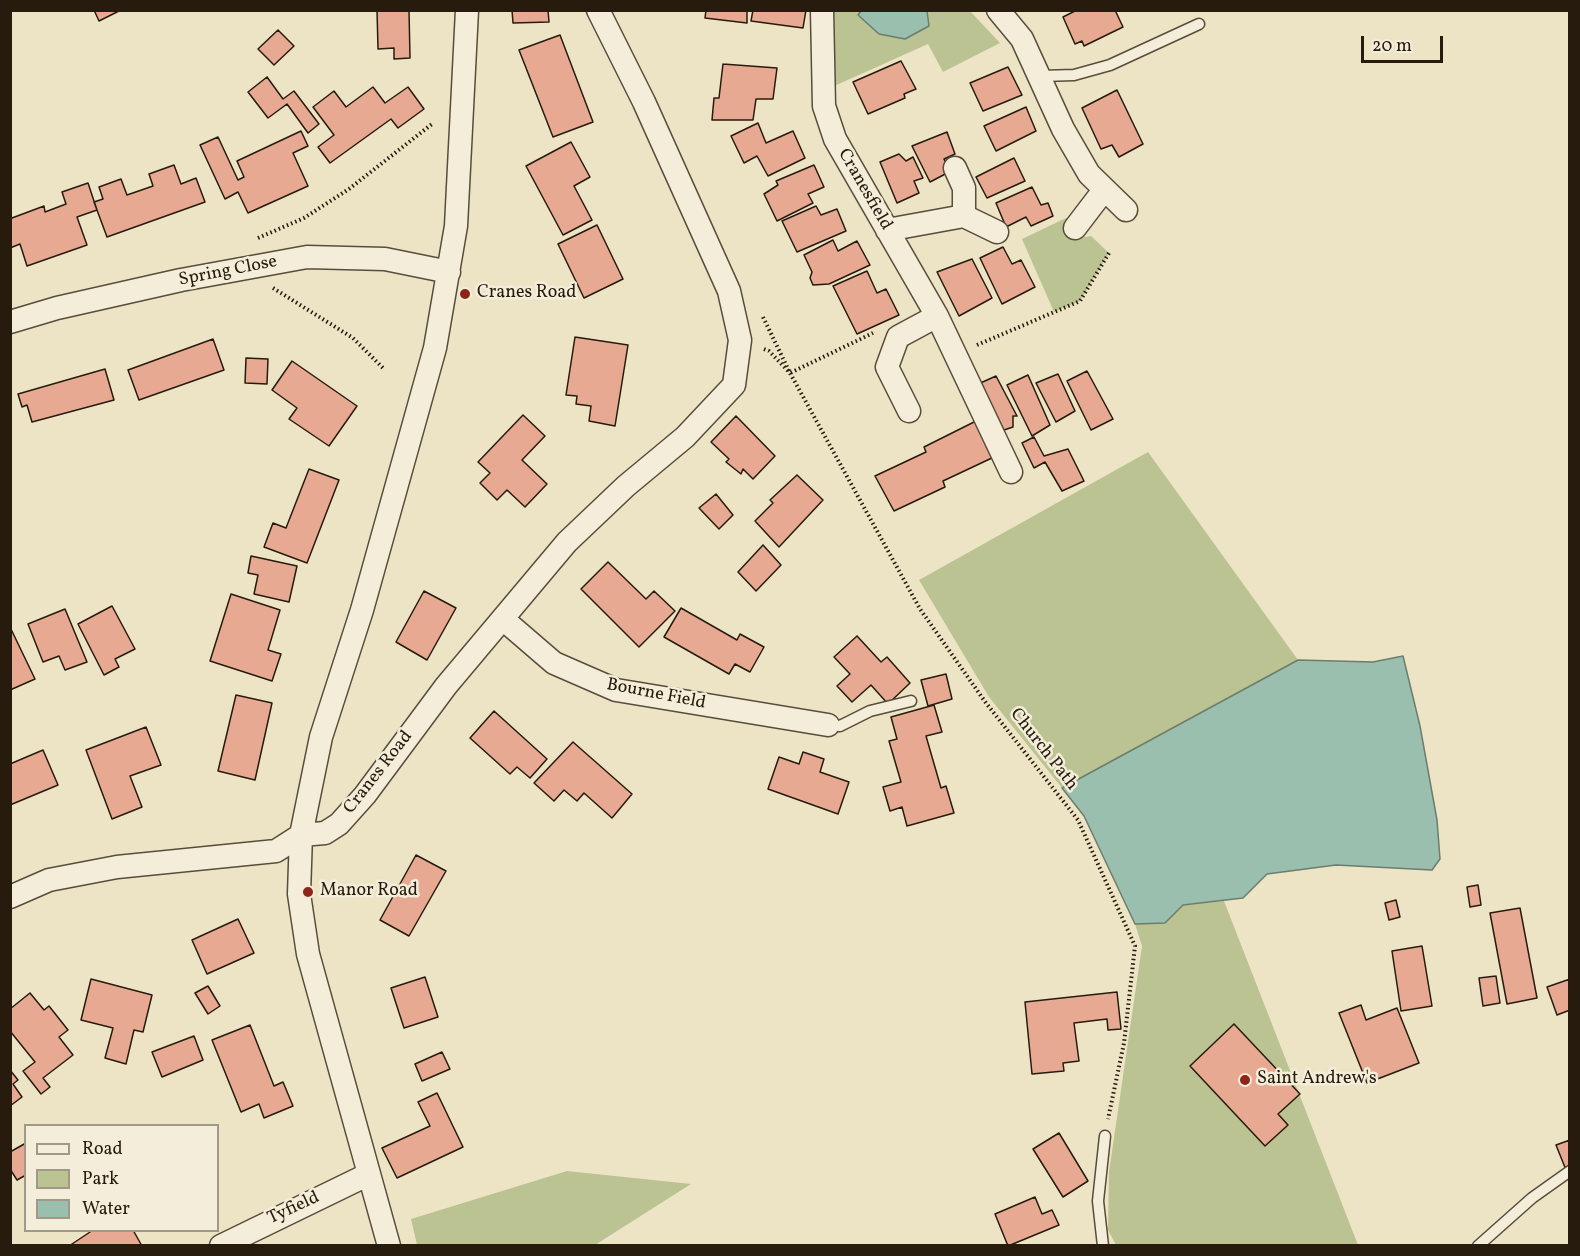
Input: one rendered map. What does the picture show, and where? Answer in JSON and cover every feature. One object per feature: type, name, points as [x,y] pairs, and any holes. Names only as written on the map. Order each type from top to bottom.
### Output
[{"type":"street","points":[[388,1245],[308,954],[298,894],[302,836],[321,736],[362,609],[411,441],[435,348],[456,226],[462,150],[467,10]]},
{"type":"street","name":"Cranes Road","points":[[302,836],[325,833],[339,824],[365,795],[446,686],[504,620],[567,542],[626,486],[686,437],[734,385],[740,340],[729,291],[644,102],[598,10]]},
{"type":"street","name":"Cranesfield","points":[[822,10],[824,106],[835,139],[937,316],[1011,472]]},
{"type":"street","points":[[998,10],[1022,39],[1041,76],[1063,129],[1089,174],[1126,210]]},
{"type":"street","points":[[964,176],[964,216]]},
{"type":"street","points":[[1075,228],[1104,190]]},
{"type":"street","points":[[887,230],[964,216],[997,232]]},
{"type":"street","name":"Spring Close","points":[[10,322],[57,308],[180,280],[307,257],[385,259],[448,272]]},
{"type":"street","points":[[909,411],[887,367],[898,337],[937,316]]},
{"type":"street","name":"Bourne Field","points":[[504,620],[554,663],[616,690],[828,725]]},
{"type":"street","points":[[10,897],[49,880],[117,867],[276,851],[302,836]]},
{"type":"street","name":"Tyfield","points":[[221,1245],[367,1175]]},
{"type":"lane","points":[[1041,76],[1074,75],[1110,65],[1199,24]]},
{"type":"lane","points":[[828,725],[840,726],[870,711],[911,701]]},
{"type":"lane","points":[[1103,1245],[1098,1201],[1105,1136]]},
{"type":"lane","points":[[1478,1245],[1532,1198],[1569,1172]]},
{"type":"path","points":[[255,240],[304,218],[340,195],[432,124]]},
{"type":"path","points":[[955,355],[1080,301],[1109,253]]},
{"type":"path","points":[[265,284],[353,338],[383,368]]},
{"type":"path","points":[[790,373],[878,331]]},
{"type":"path","name":"Church Path","points":[[740,340],[769,351],[790,373],[920,609],[986,703],[1078,820],[1135,946],[1124,1043],[1105,1136]]},
{"type":"green space","points":[[829,11],[970,11],[1000,43],[943,72],[928,44],[832,87]]},
{"type":"green space","points":[[1066,218],[1085,237],[1091,236],[1109,253],[1080,301],[1054,312],[1022,239]]},
{"type":"green space","points":[[1148,452],[1298,660],[1062,788],[989,697],[919,580]]},
{"type":"green space","points":[[1224,901],[1358,1245],[1116,1245],[1108,1230],[1109,1172],[1142,946],[1135,924],[1165,923],[1183,905]]},
{"type":"green space","points":[[567,1171],[691,1184],[595,1245],[417,1245],[411,1219]]},
{"type":"water","points":[[861,11],[927,11],[929,26],[905,39],[879,34],[858,15]]},
{"type":"water","points":[[1403,656],[1420,726],[1437,820],[1440,859],[1432,870],[1336,865],[1267,874],[1243,898],[1183,905],[1165,923],[1135,924],[1084,816],[1062,788],[1298,660],[1373,662]]},
{"type":"building","points":[[94,10],[121,10],[99,21]]},
{"type":"building","points":[[377,10],[409,10],[410,58],[394,59],[394,48],[378,49]]},
{"type":"building","points":[[512,10],[548,10],[549,22],[513,23]]},
{"type":"building","points":[[706,10],[747,10],[747,23],[705,18]]},
{"type":"building","points":[[753,10],[806,10],[803,28],[751,21]]},
{"type":"building","points":[[1077,10],[1115,10],[1123,27],[1084,46],[1082,41],[1075,44],[1063,17]]},
{"type":"building","points":[[278,30],[294,46],[274,65],[258,49]]},
{"type":"building","points":[[560,35],[593,122],[553,137],[519,50]]},
{"type":"building","points":[[901,61],[916,89],[904,94],[905,98],[868,114],[853,82]]},
{"type":"building","points":[[723,64],[777,68],[773,99],[756,99],[753,120],[712,120],[714,98],[719,98]]},
{"type":"building","points":[[1008,67],[1022,95],[983,111],[970,83]]},
{"type":"building","points":[[267,77],[283,99],[294,91],[319,124],[308,133],[287,104],[268,118],[248,92]]},
{"type":"building","points":[[373,87],[385,103],[408,87],[424,109],[398,128],[391,119],[330,163],[318,147],[334,135],[313,107],[334,91],[346,107]]},
{"type":"building","points":[[1117,90],[1143,144],[1119,157],[1112,145],[1101,149],[1082,108]]},
{"type":"building","points":[[1026,107],[1036,131],[996,151],[984,126]]},
{"type":"building","points":[[758,123],[766,143],[793,131],[805,158],[768,176],[757,156],[744,163],[731,136]]},
{"type":"building","points":[[301,131],[308,146],[293,153],[308,186],[248,213],[238,192],[225,199],[200,145],[218,137],[238,180],[244,177],[237,161]]},
{"type":"building","points":[[947,132],[955,154],[944,159],[951,171],[930,182],[912,146]]},
{"type":"building","points":[[571,142],[590,177],[574,186],[592,220],[563,235],[526,166]]},
{"type":"building","points":[[899,154],[906,161],[913,157],[923,178],[914,181],[919,193],[897,203],[880,162]]},
{"type":"building","points":[[1014,158],[1025,181],[987,198],[976,177]]},
{"type":"building","points":[[174,165],[181,184],[196,178],[205,202],[107,237],[94,202],[103,199],[99,187],[121,179],[127,195],[153,186],[149,174]]},
{"type":"building","points":[[814,165],[824,187],[808,194],[813,203],[777,221],[764,194],[778,185],[776,181]]},
{"type":"building","points":[[88,183],[97,210],[77,217],[87,245],[27,266],[20,244],[10,248],[10,215],[12,218],[44,206],[45,212],[66,204],[62,192]]},
{"type":"building","points":[[1032,187],[1041,205],[1048,203],[1053,216],[1031,226],[1026,217],[1006,227],[996,203]]},
{"type":"building","points":[[816,206],[821,215],[837,209],[846,231],[797,252],[782,221]]},
{"type":"building","points":[[597,225],[623,279],[584,298],[558,244]]},
{"type":"building","points":[[833,240],[838,251],[857,241],[870,265],[829,284],[813,285],[810,278],[812,272],[804,255]]},
{"type":"building","points":[[1003,247],[1012,264],[1021,260],[1035,287],[1002,304],[980,258]]},
{"type":"building","points":[[972,259],[992,298],[959,316],[937,272]]},
{"type":"building","points":[[867,271],[877,293],[886,289],[899,315],[857,334],[833,286]]},
{"type":"building","points":[[575,337],[628,345],[615,426],[589,421],[591,406],[576,404],[577,396],[566,395]]},
{"type":"building","points":[[213,339],[224,370],[139,400],[128,370]]},
{"type":"building","points":[[246,358],[268,359],[267,384],[245,383]]},
{"type":"building","points":[[292,361],[357,406],[329,446],[289,419],[297,408],[272,390]]},
{"type":"building","points":[[105,369],[114,400],[32,422],[27,405],[22,407],[18,394]]},
{"type":"building","points":[[1087,371],[1113,419],[1091,430],[1067,381]]},
{"type":"building","points":[[1058,374],[1075,411],[1056,422],[1036,383]]},
{"type":"building","points":[[1028,375],[1050,425],[1032,436],[1007,385]]},
{"type":"building","points":[[996,376],[1017,416],[1013,416],[1013,427],[1004,430],[1000,428],[976,385]]},
{"type":"building","points":[[523,415],[545,436],[522,460],[547,484],[525,507],[507,490],[497,500],[480,483],[490,473],[478,462]]},
{"type":"building","points":[[736,416],[775,456],[753,479],[743,469],[741,474],[726,462],[729,459],[711,442]]},
{"type":"building","points":[[976,421],[994,457],[943,481],[945,487],[894,511],[875,476],[926,452],[924,447]]},
{"type":"building","points":[[1034,437],[1044,456],[1068,449],[1084,481],[1062,491],[1045,462],[1034,468],[1022,443]]},
{"type":"building","points":[[309,469],[339,480],[307,563],[264,547],[273,523],[286,528]]},
{"type":"building","points":[[797,475],[823,500],[779,547],[755,521],[773,503],[770,500]]},
{"type":"building","points":[[716,494],[733,515],[719,529],[699,508]]},
{"type":"building","points":[[763,545],[781,565],[756,591],[738,572]]},
{"type":"building","points":[[251,556],[297,566],[289,602],[254,594],[258,575],[248,573]]},
{"type":"building","points":[[608,562],[646,599],[654,591],[675,611],[639,647],[581,589]]},
{"type":"building","points":[[424,591],[456,608],[427,660],[396,642]]},
{"type":"building","points":[[231,594],[280,610],[268,650],[281,654],[272,681],[210,661]]},
{"type":"building","points":[[112,606],[135,649],[115,659],[119,667],[104,675],[78,624]]},
{"type":"building","points":[[681,608],[737,640],[740,634],[764,647],[750,672],[735,664],[729,674],[664,637]]},
{"type":"building","points":[[65,609],[87,662],[65,670],[59,656],[43,662],[28,624]]},
{"type":"building","points":[[10,627],[35,679],[10,690]]},
{"type":"building","points":[[857,636],[881,662],[887,657],[910,683],[888,704],[871,685],[852,702],[837,686],[850,674],[834,657]]},
{"type":"building","points":[[946,674],[952,699],[928,706],[921,680]]},
{"type":"building","points":[[236,695],[272,703],[255,780],[218,771]]},
{"type":"building","points":[[934,705],[942,732],[926,736],[941,788],[946,786],[954,813],[907,826],[902,807],[890,811],[883,787],[901,782],[889,741],[897,739],[891,717]]},
{"type":"building","points":[[494,711],[547,759],[530,778],[517,767],[510,774],[470,738]]},
{"type":"building","points":[[146,727],[161,765],[130,776],[142,807],[112,819],[86,750]]},
{"type":"building","points":[[573,742],[632,794],[612,818],[584,793],[577,801],[564,790],[554,801],[534,783]]},
{"type":"building","points":[[43,750],[58,785],[10,805],[10,764]]},
{"type":"building","points":[[803,752],[824,759],[820,772],[849,782],[838,814],[768,789],[779,757],[799,764]]},
{"type":"building","points":[[416,855],[446,871],[409,936],[380,920]]},
{"type":"building","points":[[1478,885],[1481,905],[1470,907],[1467,887]]},
{"type":"building","points":[[1396,900],[1400,917],[1389,920],[1385,903]]},
{"type":"building","points":[[1520,908],[1537,998],[1507,1004],[1490,913]]},
{"type":"building","points":[[238,919],[254,953],[207,974],[192,940]]},
{"type":"building","points":[[1422,946],[1432,1006],[1401,1011],[1392,951]]},
{"type":"building","points":[[1496,976],[1500,1003],[1483,1006],[1479,978]]},
{"type":"building","points":[[425,977],[438,1017],[404,1028],[391,988]]},
{"type":"building","points":[[91,979],[152,995],[143,1032],[134,1030],[126,1064],[105,1058],[113,1028],[81,1020]]},
{"type":"building","points":[[1570,979],[1570,1010],[1557,1015],[1547,987]]},
{"type":"building","points":[[208,986],[220,1006],[208,1014],[195,993]]},
{"type":"building","points":[[1117,992],[1121,1029],[1108,1030],[1107,1019],[1074,1023],[1079,1061],[1063,1063],[1064,1071],[1032,1074],[1025,1002]]},
{"type":"building","points":[[30,993],[44,1010],[49,1006],[68,1030],[59,1037],[73,1055],[43,1078],[50,1087],[41,1094],[23,1071],[35,1062],[10,1031],[10,1009]]},
{"type":"building","points":[[1361,1005],[1366,1020],[1397,1008],[1419,1063],[1367,1083],[1339,1013]]},
{"type":"building","name":"Saint Andrew's","points":[[1234,1024],[1300,1094],[1278,1114],[1288,1125],[1265,1146],[1190,1066]]},
{"type":"building","points":[[250,1025],[274,1086],[283,1082],[293,1106],[264,1118],[259,1104],[241,1112],[212,1040]]},
{"type":"building","points":[[194,1036],[203,1060],[162,1077],[152,1052]]},
{"type":"building","points":[[442,1052],[450,1069],[422,1081],[415,1064]]},
{"type":"building","points":[[10,1070],[18,1080],[13,1084],[22,1097],[10,1106]]},
{"type":"building","points":[[437,1093],[463,1147],[397,1178],[382,1148],[430,1126],[418,1102]]},
{"type":"building","points":[[1059,1133],[1088,1181],[1063,1197],[1033,1149]]},
{"type":"building","points":[[1570,1140],[1570,1169],[1566,1170],[1556,1145]]},
{"type":"building","points":[[24,1144],[24,1176],[17,1180],[10,1169],[10,1152]]},
{"type":"building","points":[[1035,1197],[1042,1214],[1052,1210],[1059,1225],[1008,1246],[995,1214]]},
{"type":"building","points":[[90,1232],[134,1232],[142,1246],[69,1246]]},
{"type":"place","name":"Cranes Road","points":[[465,294]]},
{"type":"place","name":"Manor Road","points":[[308,892]]},
{"type":"place","name":"Saint Andrew's","points":[[1245,1080]]}]
